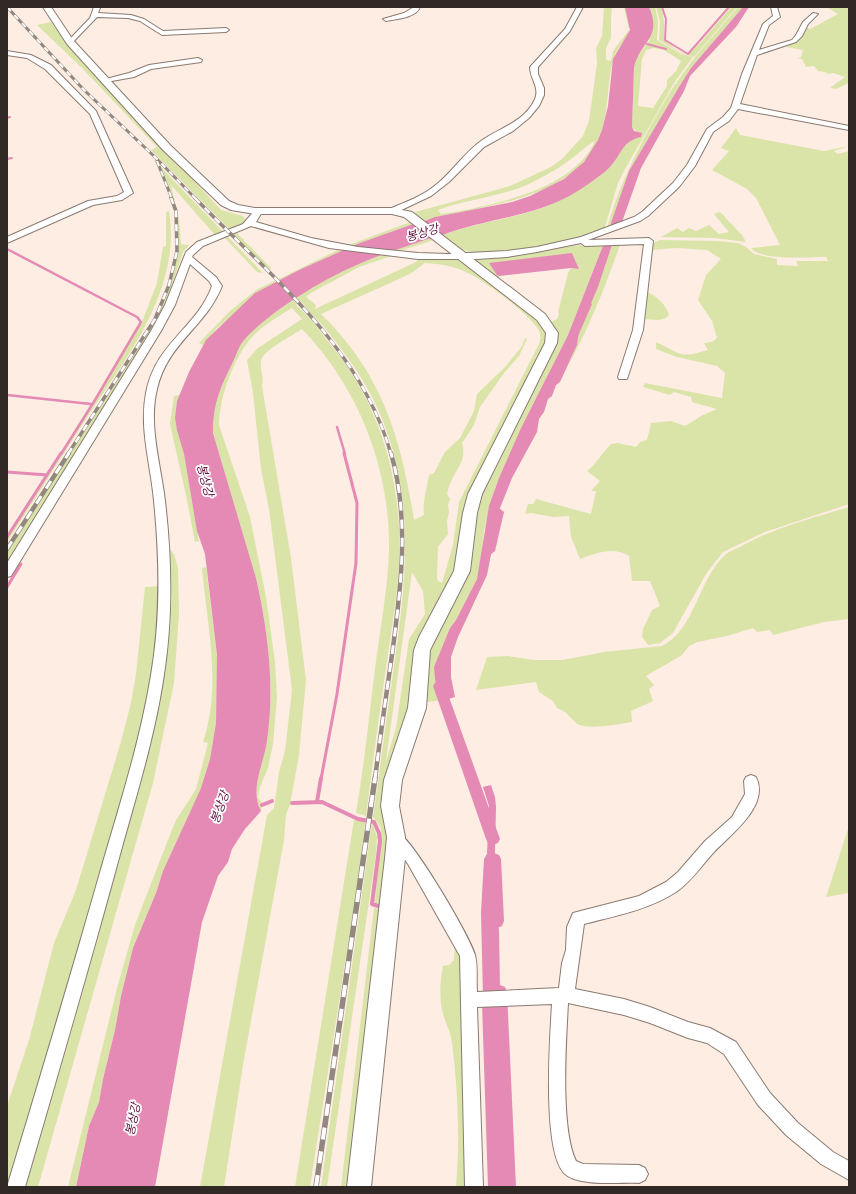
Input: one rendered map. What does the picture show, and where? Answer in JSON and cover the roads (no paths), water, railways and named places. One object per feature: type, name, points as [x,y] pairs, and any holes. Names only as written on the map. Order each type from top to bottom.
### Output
[{"type":"main road","points":[[47,7],[70,42],[167,148],[225,203],[235,208],[258,212],[392,211],[411,216],[541,317],[550,329],[552,337],[550,343],[475,494],[470,513],[462,571],[427,637],[422,650],[417,708],[393,780],[390,806],[396,837],[370,1103],[359,1187]]},
{"type":"street","points":[[70,42],[95,15],[98,7]]},
{"type":"street","points":[[386,19],[406,15],[416,10],[417,7]]},
{"type":"street","points":[[392,211],[432,192],[443,184],[480,146],[489,139],[505,132],[532,109],[540,97],[541,87],[533,72],[534,67],[568,30],[580,7]]},
{"type":"street","points":[[567,244],[606,231],[645,214],[680,180],[691,166],[710,131],[726,119],[737,106],[746,74],[756,53],[766,24],[777,17],[774,7]]},
{"type":"street","points":[[756,53],[794,41],[800,36],[805,23],[815,14]]},
{"type":"street","points":[[95,15],[129,16],[142,20],[162,33],[226,30]]},
{"type":"street","points":[[7,53],[29,56],[48,67],[93,113],[129,193],[119,198],[91,203],[7,240]]},
{"type":"street","points":[[106,80],[131,75],[149,67],[198,60]]},
{"type":"street","points":[[737,106],[812,122],[849,128]]},
{"type":"street","points":[[7,573],[156,331],[170,305],[187,257],[200,244],[238,230],[250,223],[258,212]]},
{"type":"street","points":[[250,223],[301,239],[344,248],[394,254],[463,257],[513,252],[567,244],[649,241],[638,330],[623,377]]},
{"type":"street","points":[[16,1187],[138,766],[156,686],[161,653],[166,596],[163,539],[157,479],[151,446],[151,394],[157,372],[169,351],[206,311],[217,286],[213,279],[187,257]]},
{"type":"street","points":[[639,1174],[587,1173],[576,1171],[566,1161],[561,1129],[557,1075],[563,995],[574,950],[575,927],[578,918],[627,907],[671,887],[683,877],[710,846],[737,821],[752,795],[751,781]]},
{"type":"street","points":[[396,837],[413,859],[464,945],[469,967],[475,1000],[474,1187]]},
{"type":"street","points":[[475,1000],[563,995],[631,1009],[688,1030],[710,1036],[730,1048],[764,1099],[792,1129],[827,1158],[849,1171]]},
{"type":"water","points":[[625,7],[649,7],[653,18],[652,34],[640,52],[634,68],[632,127],[634,131],[642,133],[641,137],[626,145],[610,167],[603,173],[560,201],[526,213],[474,225],[440,236],[422,222],[435,217],[512,202],[530,196],[564,179],[584,162],[598,140],[602,130],[608,106],[613,59],[630,30]]},
{"type":"water","points":[[743,7],[749,7],[736,27],[690,76],[684,91],[641,168],[622,222],[610,226],[629,171],[679,87],[691,68]]},
{"type":"water","name":"봉상강","points":[[416,223],[434,237],[377,256],[345,270],[296,298],[264,321],[241,344],[220,391],[214,415],[213,433],[256,578],[267,638],[270,679],[269,720],[267,741],[258,776],[256,794],[261,811],[245,829],[232,849],[228,862],[218,876],[202,922],[155,1187],[76,1187],[89,1126],[99,1102],[121,996],[133,948],[156,893],[163,871],[201,788],[210,759],[216,723],[217,655],[205,554],[197,531],[184,454],[177,430],[175,418],[177,401],[189,372],[206,340],[255,293],[299,270],[357,244]]},
{"type":"water","points":[[613,242],[598,287],[587,313],[581,318],[577,345],[560,382],[556,385],[552,396],[548,399],[544,412],[539,419],[537,432],[512,478],[500,508],[487,575],[458,637],[451,657],[451,677],[455,697],[444,700],[436,689],[434,667],[450,628],[456,620],[477,579],[489,506],[499,478],[521,428],[568,335],[604,243]]},
{"type":"water","points":[[572,253],[579,269],[571,268],[499,276],[489,263]]},
{"type":"water","points":[[491,785],[495,797],[496,807],[494,897],[499,930],[500,989],[503,991],[483,996],[481,913],[484,859],[487,854],[489,806],[483,787]]},
{"type":"water","points":[[482,1003],[499,1003],[501,1121],[505,1187],[488,1187]]},
{"type":"waterway","points":[[662,7],[666,19],[665,40],[688,54],[729,7]]},
{"type":"waterway","points":[[647,44],[666,49]]},
{"type":"waterway","points":[[7,159],[12,158]]},
{"type":"waterway","points":[[7,249],[137,317],[141,322],[61,454]]},
{"type":"waterway","points":[[574,336],[588,304]]},
{"type":"waterway","points":[[7,395],[91,404]]},
{"type":"waterway","points":[[337,427],[345,454]]},
{"type":"waterway","points":[[47,475],[61,453]]},
{"type":"waterway","points":[[321,779],[337,694],[356,563],[357,503],[344,453]]},
{"type":"waterway","points":[[7,472],[47,475]]},
{"type":"waterway","points":[[7,537],[47,475]]},
{"type":"waterway","points":[[490,551],[499,512]]},
{"type":"waterway","points":[[7,587],[21,564]]},
{"type":"waterway","points":[[439,686],[493,839]]},
{"type":"waterway","points":[[317,802],[321,778]]},
{"type":"waterway","points":[[262,805],[272,801]]},
{"type":"waterway","points":[[292,803],[322,802],[358,819],[374,822],[379,833],[380,841],[372,904],[378,906]]},
{"type":"waterway","points":[[494,859],[497,921]]},
{"type":"waterway","points":[[500,992],[508,1187]]},
{"type":"railway","points":[[7,7],[84,90],[156,158],[196,199]]},
{"type":"railway","points":[[157,161],[172,199]]},
{"type":"railway","points":[[68,454],[155,319],[169,285],[177,251],[176,211],[171,198]]},
{"type":"railway","points":[[196,199],[282,285],[310,315],[335,346],[358,380],[377,415],[391,454]]},
{"type":"railway","points":[[7,549],[69,453]]},
{"type":"railway","points":[[375,779],[401,579],[402,528],[397,478],[391,453]]},
{"type":"railway","points":[[316,1187],[375,778]]}]
